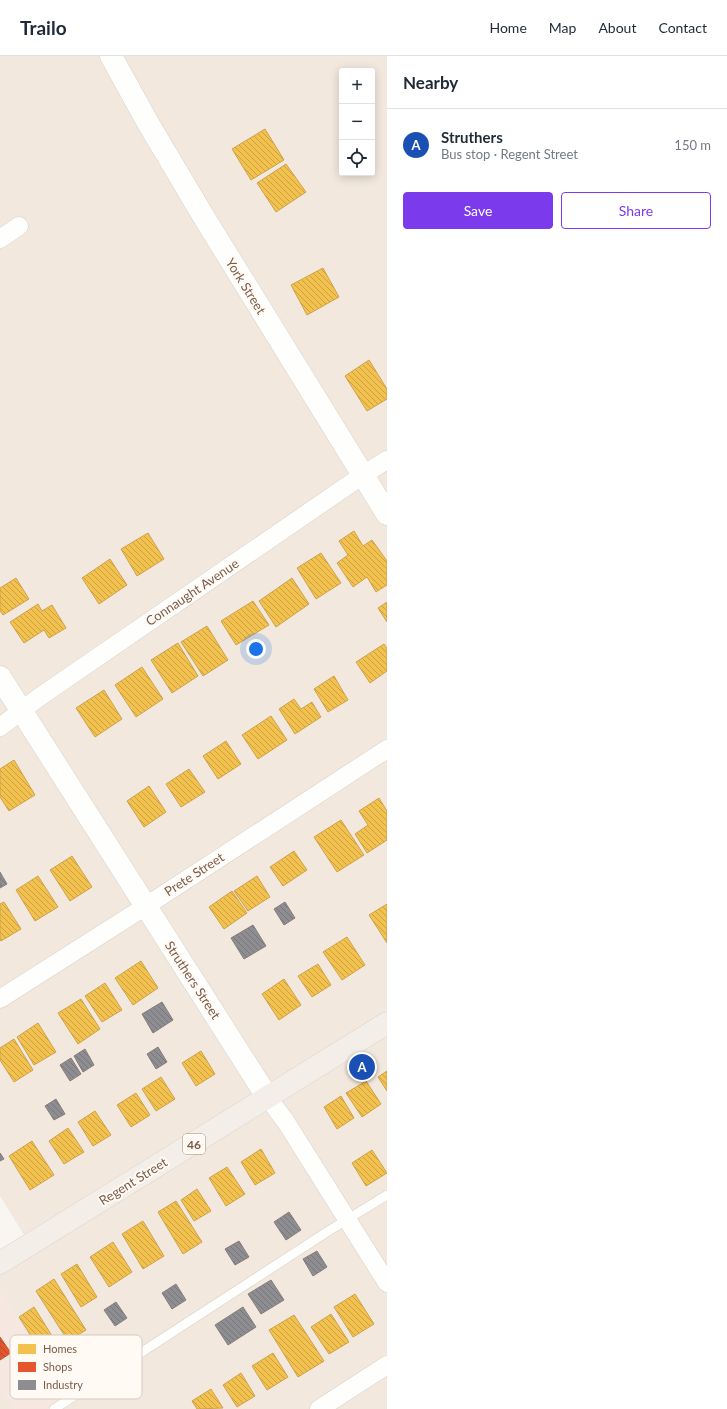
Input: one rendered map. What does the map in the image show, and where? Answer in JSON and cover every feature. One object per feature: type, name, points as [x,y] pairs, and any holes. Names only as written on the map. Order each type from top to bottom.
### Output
[{"type":"main road","name":"Regent Street","points":[[0,1263],[387,1023]]},
{"type":"street","name":"York Street","points":[[111,56],[148,123],[198,207],[387,514]]},
{"type":"street","points":[[0,239],[19,226]]},
{"type":"street","name":"Connaught Avenue","points":[[0,727],[44,694],[387,460]]},
{"type":"street","name":"Struthers Street","points":[[0,677],[268,1098],[286,1122],[387,1283]]},
{"type":"street","name":"Prete Street","points":[[0,999],[387,749]]},
{"type":"street","points":[[319,1409],[387,1365]]},
{"type":"lane","points":[[142,1352],[387,1195]]},
{"type":"lane","points":[[54,1409],[70,1399]]},
{"type":"shaded area","points":[[0,56],[387,56],[387,1011],[268,1098],[268,1100],[387,1025],[387,1409],[52,1409],[67,1399],[142,1399],[142,1335],[27,1335],[0,1292],[0,1261],[29,1243],[0,1196]]},
{"type":"shaded area","points":[[0,1292],[27,1335],[10,1335],[10,1399],[67,1399],[52,1409],[16,1409],[0,1384]]},
{"type":"shaded area","points":[[0,1384],[16,1409],[0,1409]]},
{"type":"building: Homes","points":[[265,129],[284,160],[251,180],[232,149]]},
{"type":"building: Homes","points":[[286,164],[306,192],[276,212],[257,183]]},
{"type":"building: Homes","points":[[323,268],[339,297],[307,315],[291,285]]},
{"type":"building: Homes","points":[[369,360],[387,389],[387,399],[367,411],[345,376]]},
{"type":"building: Homes","points":[[354,531],[363,546],[372,540],[387,561],[387,585],[376,592],[367,577],[353,587],[337,563],[348,555],[339,541]]},
{"type":"building: Homes","points":[[148,533],[164,559],[137,576],[121,549]]},
{"type":"building: Homes","points":[[321,553],[341,583],[316,599],[297,568]]},
{"type":"building: Homes","points":[[110,559],[127,585],[99,604],[82,578]]},
{"type":"building: Homes","points":[[16,578],[29,599],[3,615],[0,611],[0,588]]},
{"type":"building: Homes","points":[[292,578],[309,604],[276,627],[259,601]]},
{"type":"building: Homes","points":[[253,601],[269,625],[236,645],[221,621]]},
{"type":"building: Homes","points":[[387,602],[387,622],[378,608]]},
{"type":"building: Homes","points":[[38,604],[42,611],[52,605],[66,628],[49,638],[44,630],[24,643],[10,622]]},
{"type":"building: Homes","points":[[207,626],[228,660],[203,676],[181,642]]},
{"type":"building: Homes","points":[[178,643],[198,676],[172,693],[151,660]]},
{"type":"building: Homes","points":[[384,644],[387,648],[387,671],[370,683],[356,662]]},
{"type":"building: Homes","points":[[142,667],[163,699],[136,717],[115,685]]},
{"type":"building: Homes","points":[[334,676],[348,700],[328,712],[314,689]]},
{"type":"building: Homes","points":[[104,690],[122,719],[95,737],[76,708]]},
{"type":"building: Homes","points":[[294,699],[301,709],[312,702],[321,717],[295,734],[279,709]]},
{"type":"building: Homes","points":[[271,716],[287,740],[258,759],[242,735]]},
{"type":"building: Homes","points":[[226,741],[241,764],[218,779],[203,756]]},
{"type":"building: Homes","points":[[14,760],[35,795],[9,811],[0,797],[0,769]]},
{"type":"building: Homes","points":[[189,769],[205,792],[181,807],[166,784]]},
{"type":"building: Homes","points":[[149,786],[166,812],[144,827],[127,801]]},
{"type":"building: Homes","points":[[379,798],[387,811],[387,840],[367,853],[355,834],[368,825],[359,811]]},
{"type":"building: Homes","points":[[341,820],[364,855],[337,872],[314,837]]},
{"type":"building: Homes","points":[[294,851],[307,870],[283,886],[270,867]]},
{"type":"building: Homes","points":[[72,856],[92,887],[70,901],[50,870]]},
{"type":"building: Homes","points":[[38,876],[58,907],[35,921],[16,890]]},
{"type":"building: Homes","points":[[257,876],[270,897],[248,911],[234,891]]},
{"type":"building: Homes","points":[[232,891],[247,913],[224,929],[209,907]]},
{"type":"building: Homes","points":[[4,902],[21,929],[1,941],[0,904]]},
{"type":"building: Homes","points":[[387,904],[387,943],[369,915]]},
{"type":"building: Homes","points":[[347,937],[365,965],[342,980],[323,952]]},
{"type":"building: Homes","points":[[141,961],[158,988],[133,1005],[115,978]]},
{"type":"building: Homes","points":[[318,964],[331,985],[312,997],[298,976]]},
{"type":"building: Homes","points":[[284,979],[301,1005],[279,1020],[262,994]]},
{"type":"building: Homes","points":[[105,983],[122,1010],[102,1022],[85,996]]},
{"type":"building: Homes","points":[[81,999],[100,1029],[78,1044],[58,1013]]},
{"type":"building: Homes","points":[[38,1023],[56,1052],[34,1065],[17,1037]]},
{"type":"building: Homes","points":[[14,1039],[33,1070],[14,1082],[0,1060],[0,1048]]},
{"type":"building: Homes","points":[[201,1051],[215,1074],[196,1086],[182,1063]]},
{"type":"building: Homes","points":[[387,1071],[387,1091],[378,1077]]},
{"type":"building: Homes","points":[[161,1077],[175,1099],[156,1111],[142,1089]]},
{"type":"building: Homes","points":[[366,1081],[381,1104],[362,1117],[346,1093]]},
{"type":"building: Homes","points":[[136,1093],[150,1115],[131,1127],[117,1105]]},
{"type":"building: Homes","points":[[341,1096],[354,1118],[337,1129],[324,1107]]},
{"type":"building: Homes","points":[[95,1111],[111,1135],[93,1146],[78,1122]]},
{"type":"building: Homes","points":[[68,1128],[84,1152],[64,1164],[49,1141]]},
{"type":"building: Homes","points":[[32,1141],[54,1175],[30,1190],[9,1156]]},
{"type":"building: Homes","points":[[261,1149],[275,1173],[255,1185],[241,1162]]},
{"type":"building: Homes","points":[[372,1150],[387,1173],[366,1186],[352,1163]]},
{"type":"building: Homes","points":[[227,1167],[245,1194],[226,1206],[209,1178]]},
{"type":"building: Homes","points":[[197,1189],[211,1211],[194,1221],[181,1200]]},
{"type":"building: Homes","points":[[176,1201],[202,1242],[183,1254],[158,1212]]},
{"type":"building: Homes","points":[[143,1221],[164,1256],[143,1269],[122,1234]]},
{"type":"building: Homes","points":[[113,1242],[132,1272],[109,1287],[90,1257]]},
{"type":"building: Homes","points":[[77,1264],[97,1297],[81,1307],[61,1274]]},
{"type":"building: Homes","points":[[54,1279],[86,1330],[78,1335],[64,1335],[36,1291]]},
{"type":"building: Homes","points":[[355,1294],[374,1324],[353,1337],[334,1307]]},
{"type":"building: Homes","points":[[34,1307],[52,1335],[30,1335],[19,1317]]},
{"type":"building: Homes","points":[[331,1314],[349,1342],[329,1354],[311,1327]]},
{"type":"building: Homes","points":[[294,1315],[324,1361],[298,1377],[269,1330]]},
{"type":"building: Homes","points":[[273,1353],[288,1377],[267,1390],[252,1366]]},
{"type":"building: Homes","points":[[241,1373],[255,1396],[237,1407],[223,1385]]},
{"type":"building: Homes","points":[[211,1389],[223,1408],[197,1409],[192,1401]]},
{"type":"building: Shops","points":[[0,1337],[10,1354],[0,1360]]},
{"type":"building: Industry","points":[[0,872],[7,884],[0,888]]},
{"type":"building: Industry","points":[[285,902],[295,918],[284,925],[274,909]]},
{"type":"building: Industry","points":[[253,925],[266,946],[244,959],[231,938]]},
{"type":"building: Industry","points":[[162,1002],[173,1020],[153,1033],[142,1014]]},
{"type":"building: Industry","points":[[158,1047],[167,1062],[156,1069],[147,1054]]},
{"type":"building: Industry","points":[[85,1049],[94,1065],[83,1072],[74,1056]]},
{"type":"building: Industry","points":[[71,1058],[81,1074],[70,1081],[60,1065]]},
{"type":"building: Industry","points":[[56,1099],[65,1114],[54,1120],[45,1106]]},
{"type":"building: Industry","points":[[0,1153],[4,1159],[0,1161]]},
{"type":"building: Industry","points":[[289,1212],[301,1230],[286,1240],[274,1222]]},
{"type":"building: Industry","points":[[239,1241],[249,1257],[235,1265],[225,1249]]},
{"type":"building: Industry","points":[[317,1251],[327,1267],[313,1276],[303,1259]]},
{"type":"building: Industry","points":[[271,1280],[284,1300],[261,1314],[248,1294]]},
{"type":"building: Industry","points":[[176,1284],[186,1300],[172,1309],[162,1293]]},
{"type":"building: Industry","points":[[116,1302],[127,1318],[115,1326],[104,1310]]},
{"type":"building: Industry","points":[[243,1307],[256,1327],[228,1345],[215,1325]]},
{"type":"place","name":"Struthers","points":[[362,1067]]}]
